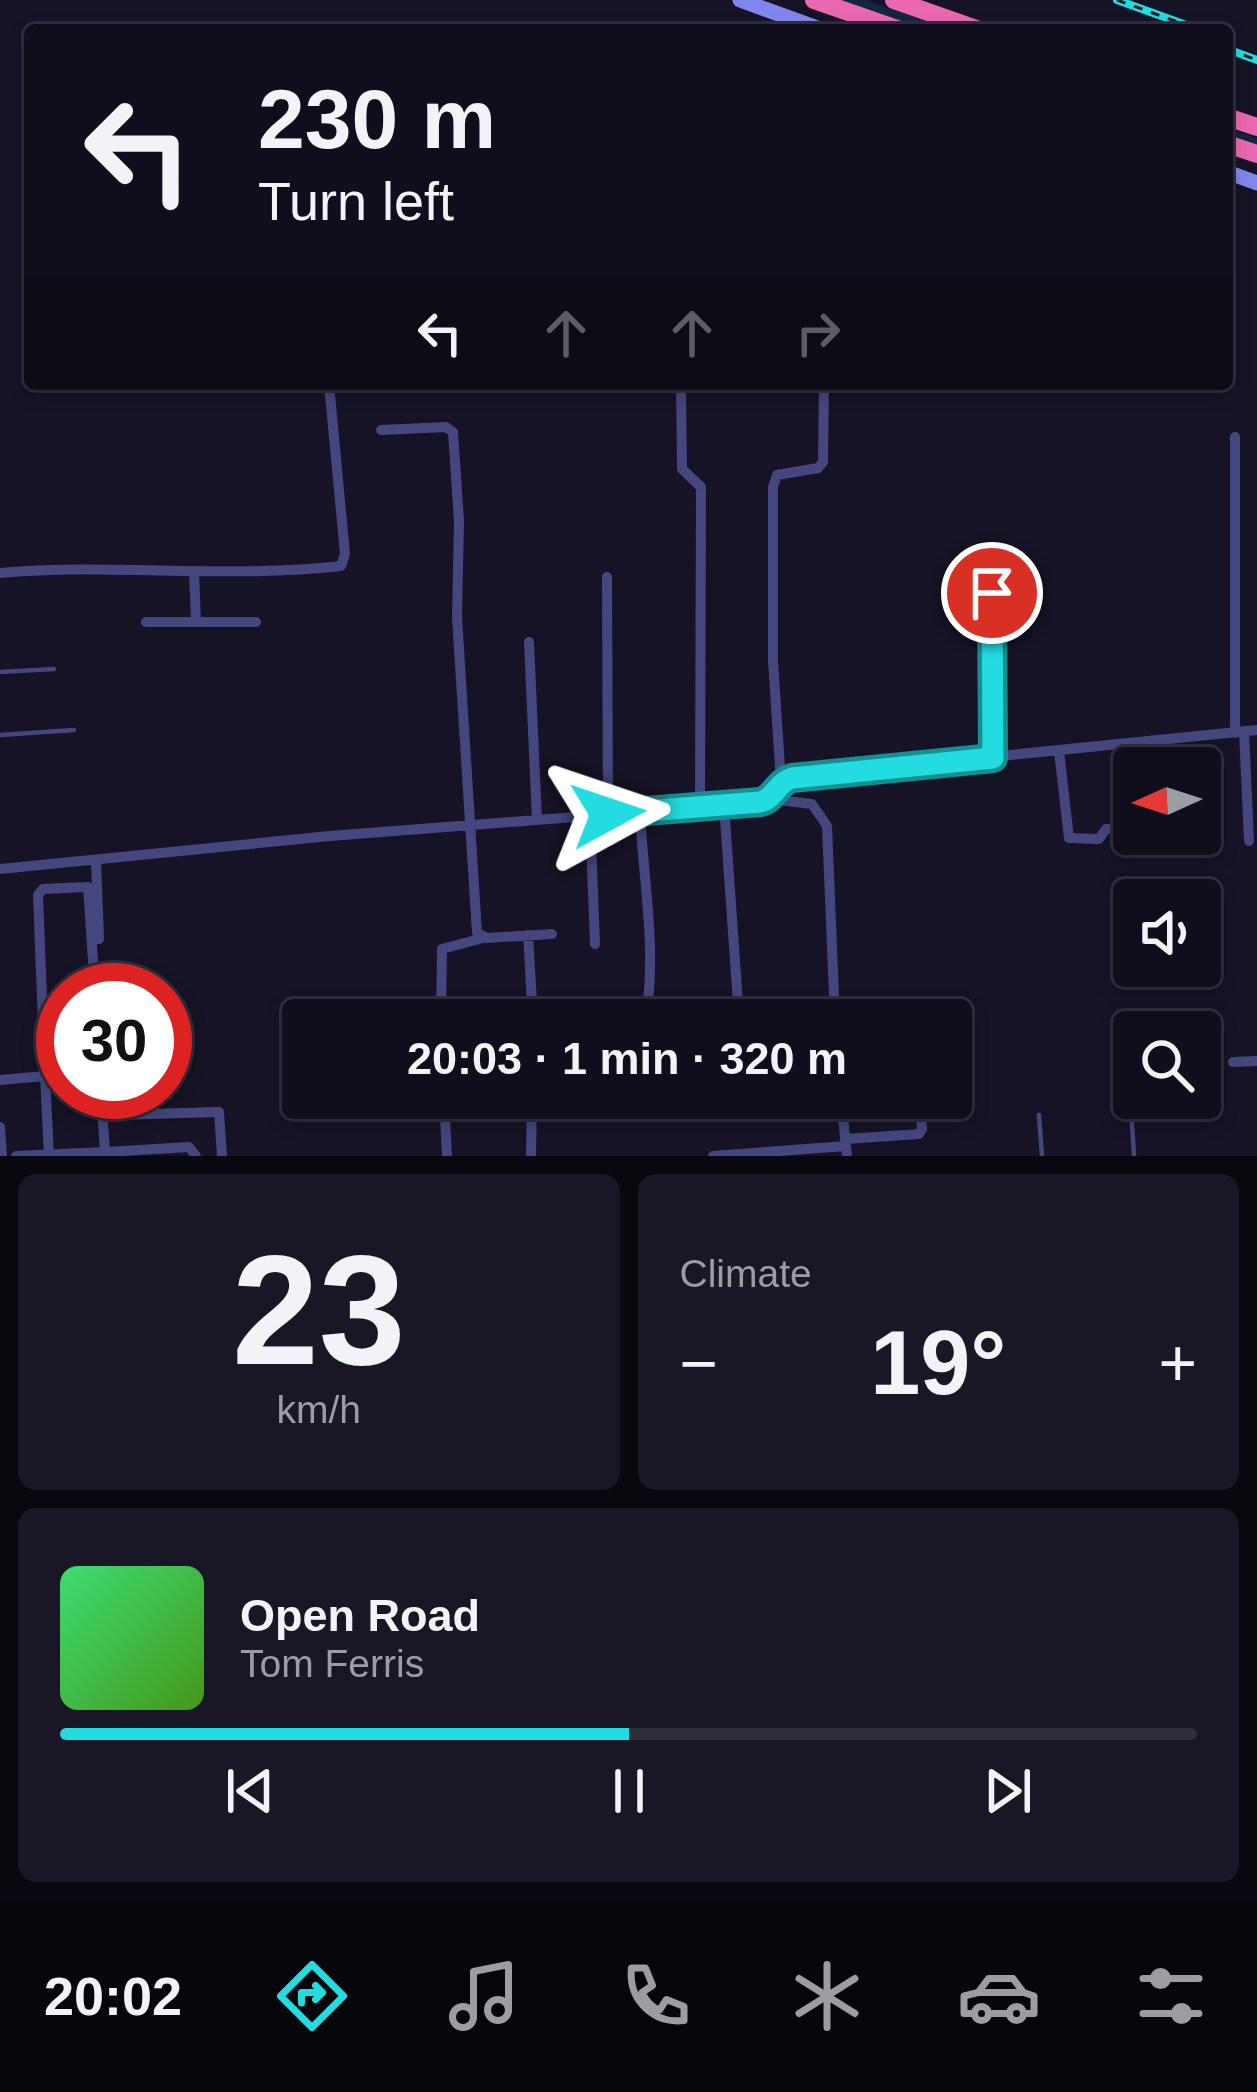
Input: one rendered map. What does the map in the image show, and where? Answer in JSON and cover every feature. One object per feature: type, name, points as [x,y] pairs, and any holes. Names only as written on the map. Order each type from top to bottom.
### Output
[{"type":"highway","points":[[814,0],[883,24]]},
{"type":"highway","points":[[894,0],[963,24]]},
{"type":"main road","points":[[740,0],[806,24]]},
{"type":"street","points":[[0,573],[69,567],[119,573],[344,565],[329,390]]},
{"type":"street","points":[[681,390],[682,469],[700,487],[700,807]]},
{"type":"street","points":[[770,799],[781,782],[773,661],[774,480],[784,472],[821,466],[824,390]]},
{"type":"street","points":[[381,430],[446,427],[453,432],[469,825],[476,928],[483,938]]},
{"type":"street","points":[[1235,437],[1249,841]]},
{"type":"street","points":[[194,572],[196,622]]},
{"type":"street","points":[[607,577],[608,814]]},
{"type":"street","points":[[146,622],[256,622]]},
{"type":"street","points":[[529,642],[537,820]]},
{"type":"street","points":[[781,782],[1245,731]]},
{"type":"street","points":[[1059,751],[1069,838],[1100,839],[1106,829],[1113,828]]},
{"type":"street","points":[[0,869],[770,799],[812,804],[827,826],[835,999]]},
{"type":"street","points":[[724,805],[738,999]]},
{"type":"street","points":[[640,812],[644,906],[651,930],[648,999]]},
{"type":"street","points":[[590,816],[596,944]]},
{"type":"street","points":[[96,860],[98,963]]},
{"type":"street","points":[[60,863],[62,887]]},
{"type":"street","points":[[41,963],[38,896],[43,889],[83,886],[89,891],[96,963]]},
{"type":"street","points":[[441,999],[441,952],[483,938],[552,934]]},
{"type":"street","points":[[528,935],[532,999]]},
{"type":"street","points":[[1233,1062],[1257,1061]]},
{"type":"street","points":[[0,1080],[36,1077]]},
{"type":"street","points":[[192,1113],[219,1112],[222,1156]]},
{"type":"street","points":[[47,1119],[49,1155]]},
{"type":"street","points":[[104,1119],[105,1152]]},
{"type":"street","points":[[445,1119],[447,1156]]},
{"type":"street","points":[[531,1156],[532,1119]]},
{"type":"street","points":[[713,1156],[846,1147],[919,1135],[921,1119]]},
{"type":"street","points":[[0,1127],[2,1156]]},
{"type":"street","points":[[16,1156],[189,1147],[196,1156]]},
{"type":"lane","points":[[992,593],[993,758]]},
{"type":"lane","points":[[0,672],[55,669]]},
{"type":"lane","points":[[0,735],[74,730]]},
{"type":"lane","points":[[1039,1115],[1042,1156]]},
{"type":"lane","points":[[1132,1119],[1134,1156]]},
{"type":"waterway","points":[[848,0],[916,24]]},
{"type":"waterway","points":[[1233,136],[1257,145]]},
{"type":"railway","points":[[1117,0],[1183,24]]},
{"type":"railway","points":[[1233,51],[1257,60]]},
{"type":"route","points":[[608,814],[760,802],[792,778],[993,758],[992,593]]}]
